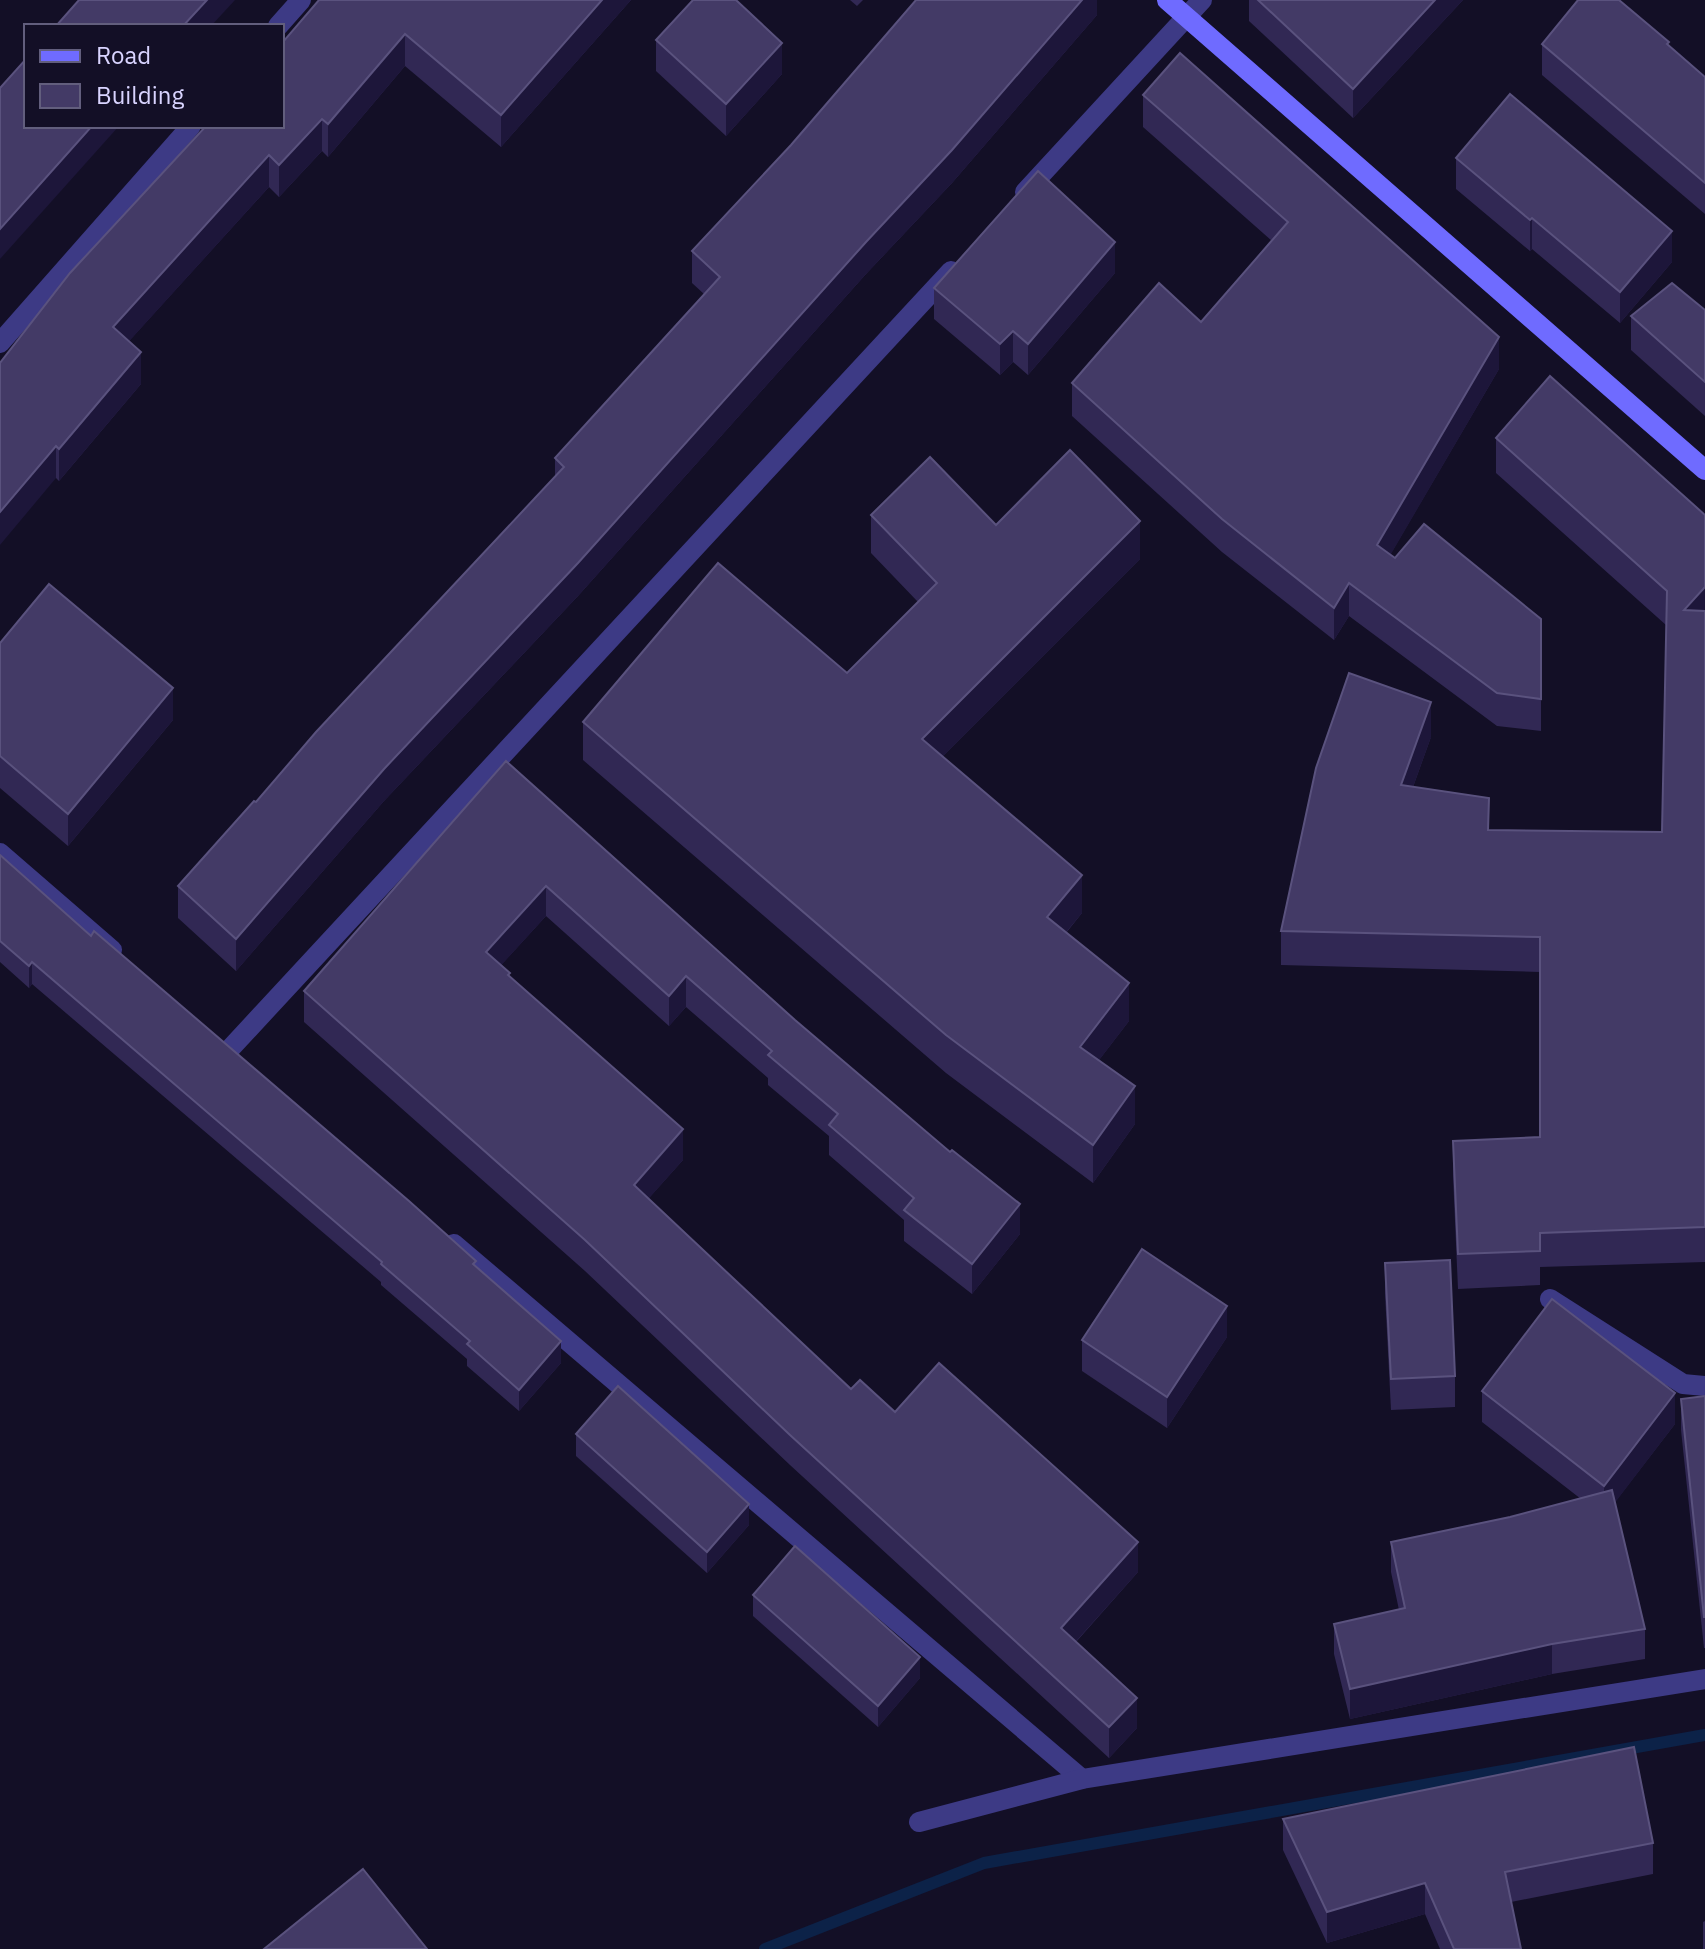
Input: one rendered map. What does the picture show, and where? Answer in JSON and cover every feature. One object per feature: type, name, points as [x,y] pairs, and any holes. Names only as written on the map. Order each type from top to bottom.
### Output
[{"type":"main road","points":[[1167,0],[1705,470]]},
{"type":"street","points":[[280,24],[301,0]]},
{"type":"street","points":[[1015,203],[1202,0]]},
{"type":"street","points":[[0,343],[189,128]]},
{"type":"street","points":[[228,1051],[961,261]]},
{"type":"street","points":[[0,853],[132,968]]},
{"type":"street","points":[[444,1236],[1082,1779]]},
{"type":"street","points":[[1550,1299],[1683,1384],[1705,1386]]},
{"type":"street","points":[[919,1822],[1082,1779],[1705,1679]]},
{"type":"building","points":[[79,0],[207,0],[185,24],[58,24]]},
{"type":"building","points":[[319,0],[602,0],[501,115],[405,34],[328,124],[322,119],[279,165],[269,155],[113,327],[141,352],[59,449],[56,446],[0,512],[0,363],[70,273],[204,128],[284,128],[284,41]]},
{"type":"building","points":[[693,0],[736,0],[782,43],[726,104],[656,40]]},
{"type":"building","points":[[916,0],[1082,0],[952,150],[578,563],[384,769],[236,939],[178,886],[316,732],[564,467],[555,458],[720,277],[692,251],[791,145]]},
{"type":"building","points":[[1258,0],[1435,0],[1353,89]]},
{"type":"building","points":[[1578,0],[1619,0],[1705,77],[1705,183],[1542,44]]},
{"type":"building","points":[[1180,53],[1499,337],[1377,545],[1395,558],[1424,524],[1541,619],[1541,699],[1497,693],[1349,583],[1334,608],[1222,519],[1072,383],[1159,283],[1201,322],[1288,222],[1143,95]]},
{"type":"building","points":[[24,61],[24,128],[90,128],[0,229],[0,88]]},
{"type":"building","points":[[1510,94],[1672,231],[1620,292],[1456,158]]},
{"type":"building","points":[[1038,171],[1115,242],[1028,344],[1013,331],[1000,344],[934,288]]},
{"type":"building","points":[[1672,283],[1705,310],[1705,382],[1631,316]]},
{"type":"building","points":[[1550,376],[1705,515],[1705,587],[1684,610],[1705,611],[1705,1227],[1540,1233],[1540,1251],[1458,1254],[1453,1141],[1540,1137],[1540,937],[1281,931],[1316,768],[1349,673],[1431,702],[1401,785],[1489,798],[1488,830],[1662,832],[1667,591],[1496,438]]},
{"type":"building","points":[[1070,450],[1140,521],[922,739],[1082,875],[1047,917],[1129,983],[1080,1047],[1135,1086],[1093,1145],[946,1035],[583,722],[718,563],[847,673],[937,583],[871,515],[930,457],[996,525]]},
{"type":"building","points":[[49,584],[173,688],[68,814],[0,756],[0,643]]},
{"type":"building","points":[[506,761],[795,1020],[950,1152],[952,1150],[1020,1204],[972,1264],[904,1210],[914,1198],[829,1125],[838,1114],[768,1055],[772,1051],[686,976],[669,996],[546,886],[486,952],[510,973],[508,975],[683,1129],[634,1185],[851,1389],[860,1380],[895,1412],[939,1363],[1138,1542],[1061,1628],[1137,1698],[1109,1727],[790,1435],[585,1240],[304,991]]},
{"type":"building","points":[[0,855],[91,936],[94,931],[409,1201],[476,1261],[473,1264],[561,1341],[519,1390],[382,1262],[32,962],[29,966],[0,941]]},
{"type":"building","points":[[1142,1249],[1227,1306],[1167,1397],[1082,1340]]},
{"type":"building","points":[[1450,1260],[1455,1376],[1391,1379],[1385,1263]]},
{"type":"building","points":[[1552,1299],[1675,1393],[1604,1486],[1482,1391]]},
{"type":"building","points":[[618,1386],[749,1504],[707,1552],[576,1434]]},
{"type":"building","points":[[1705,1396],[1705,1617],[1704,1617],[1681,1399]]},
{"type":"building","points":[[1612,1490],[1645,1629],[1552,1644],[1350,1689],[1334,1624],[1405,1608],[1391,1542],[1510,1517]]},
{"type":"building","points":[[795,1546],[920,1657],[878,1706],[753,1595]]},
{"type":"building","points":[[1634,1747],[1653,1843],[1505,1872],[1521,1949],[1454,1949],[1425,1883],[1327,1912],[1283,1819]]},
{"type":"building","points":[[363,1869],[427,1949],[264,1949]]},
{"type":"waterway","points":[[765,1949],[984,1863],[1705,1735]]}]
